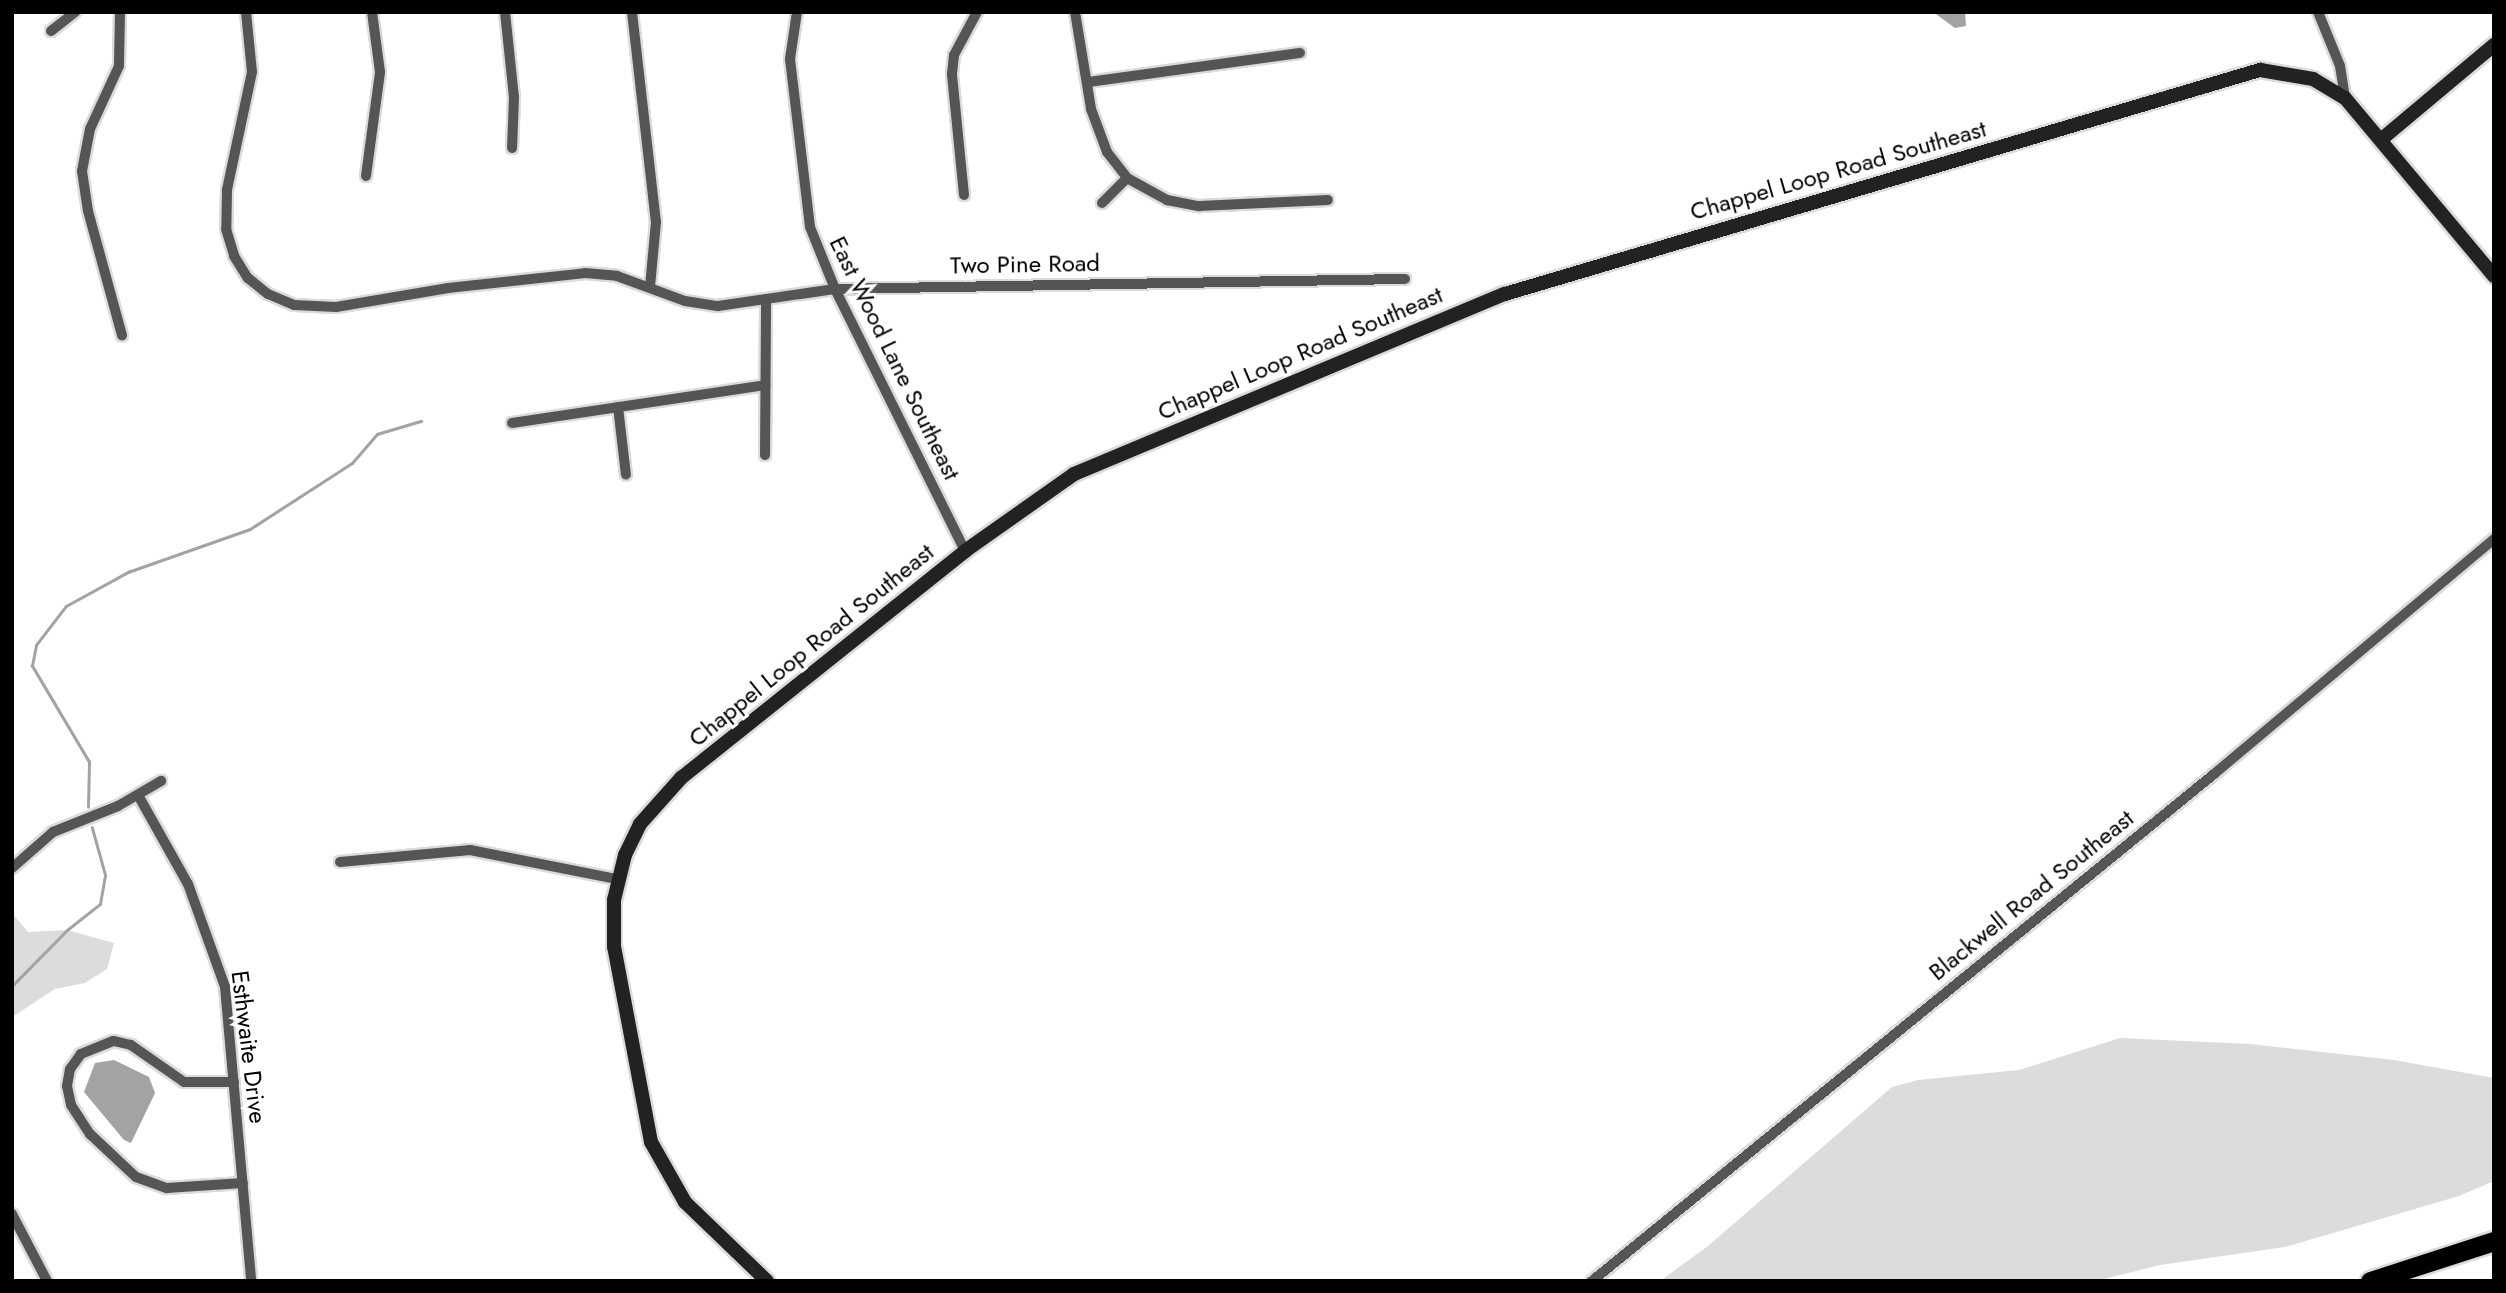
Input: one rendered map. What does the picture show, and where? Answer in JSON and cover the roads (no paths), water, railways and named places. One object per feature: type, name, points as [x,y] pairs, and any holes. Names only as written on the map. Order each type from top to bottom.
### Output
[{"type":"highway","points":[[2370,1281],[2494,1241]]},
{"type":"street","points":[[51,30],[75,12]]},
{"type":"street","points":[[120,12],[119,66],[90,129],[82,171],[88,211],[122,335]]},
{"type":"street","name":"Two Pine Road","points":[[246,12],[252,72],[225,217],[240,267],[268,294],[294,305],[322,309],[569,274],[617,276],[706,306],[835,289],[1405,279]]},
{"type":"street","points":[[366,176],[380,72],[372,12]]},
{"type":"street","points":[[505,12],[514,97],[512,148]]},
{"type":"street","points":[[632,12],[656,222],[650,287]]},
{"type":"street","name":"East Wood Lane Southeast","points":[[797,12],[790,59],[810,227],[835,289],[965,551]]},
{"type":"street","points":[[964,195],[952,74],[954,55],[977,12]]},
{"type":"street","points":[[1075,12],[1091,109],[1107,152],[1127,178],[1167,200],[1199,206],[1328,200]]},
{"type":"street","points":[[2318,12],[2340,66],[2345,98]]},
{"type":"street","points":[[2383,138],[2494,45]]},
{"type":"street","points":[[1088,82],[1300,53]]},
{"type":"street","name":"Chappel Loop Road Southeast","points":[[767,1281],[685,1202],[651,1142],[616,967],[612,920],[617,879],[640,824],[663,796],[760,713],[1040,495],[1106,459],[1505,294],[2240,74],[2294,72],[2345,98],[2383,138],[2494,276]]},
{"type":"street","points":[[1102,204],[1127,178]]},
{"type":"street","points":[[765,455],[766,299]]},
{"type":"street","points":[[512,423],[765,385]]},
{"type":"street","points":[[618,407],[626,475]]},
{"type":"street","name":"Blackwell Road Southeast","points":[[1592,1281],[2214,774],[2494,539]]},
{"type":"street","points":[[12,868],[52,832],[161,781]]},
{"type":"street","name":"Esthwaite Drive","points":[[138,794],[188,884],[226,994],[251,1281]]},
{"type":"street","points":[[340,862],[470,850],[617,879]]},
{"type":"street","points":[[234,1082],[184,1082],[131,1045],[113,1041],[81,1054],[70,1069],[67,1086],[71,1105],[90,1134],[136,1177],[167,1188],[243,1183]]},
{"type":"street","points":[[12,1214],[47,1281]]},
{"type":"waterway","points":[[88,807],[89,762],[32,666],[36,645],[66,606],[128,572],[250,529],[352,463],[377,434],[421,421]]},
{"type":"waterway","points":[[12,986],[67,930],[100,904],[105,875],[92,828]]}]
